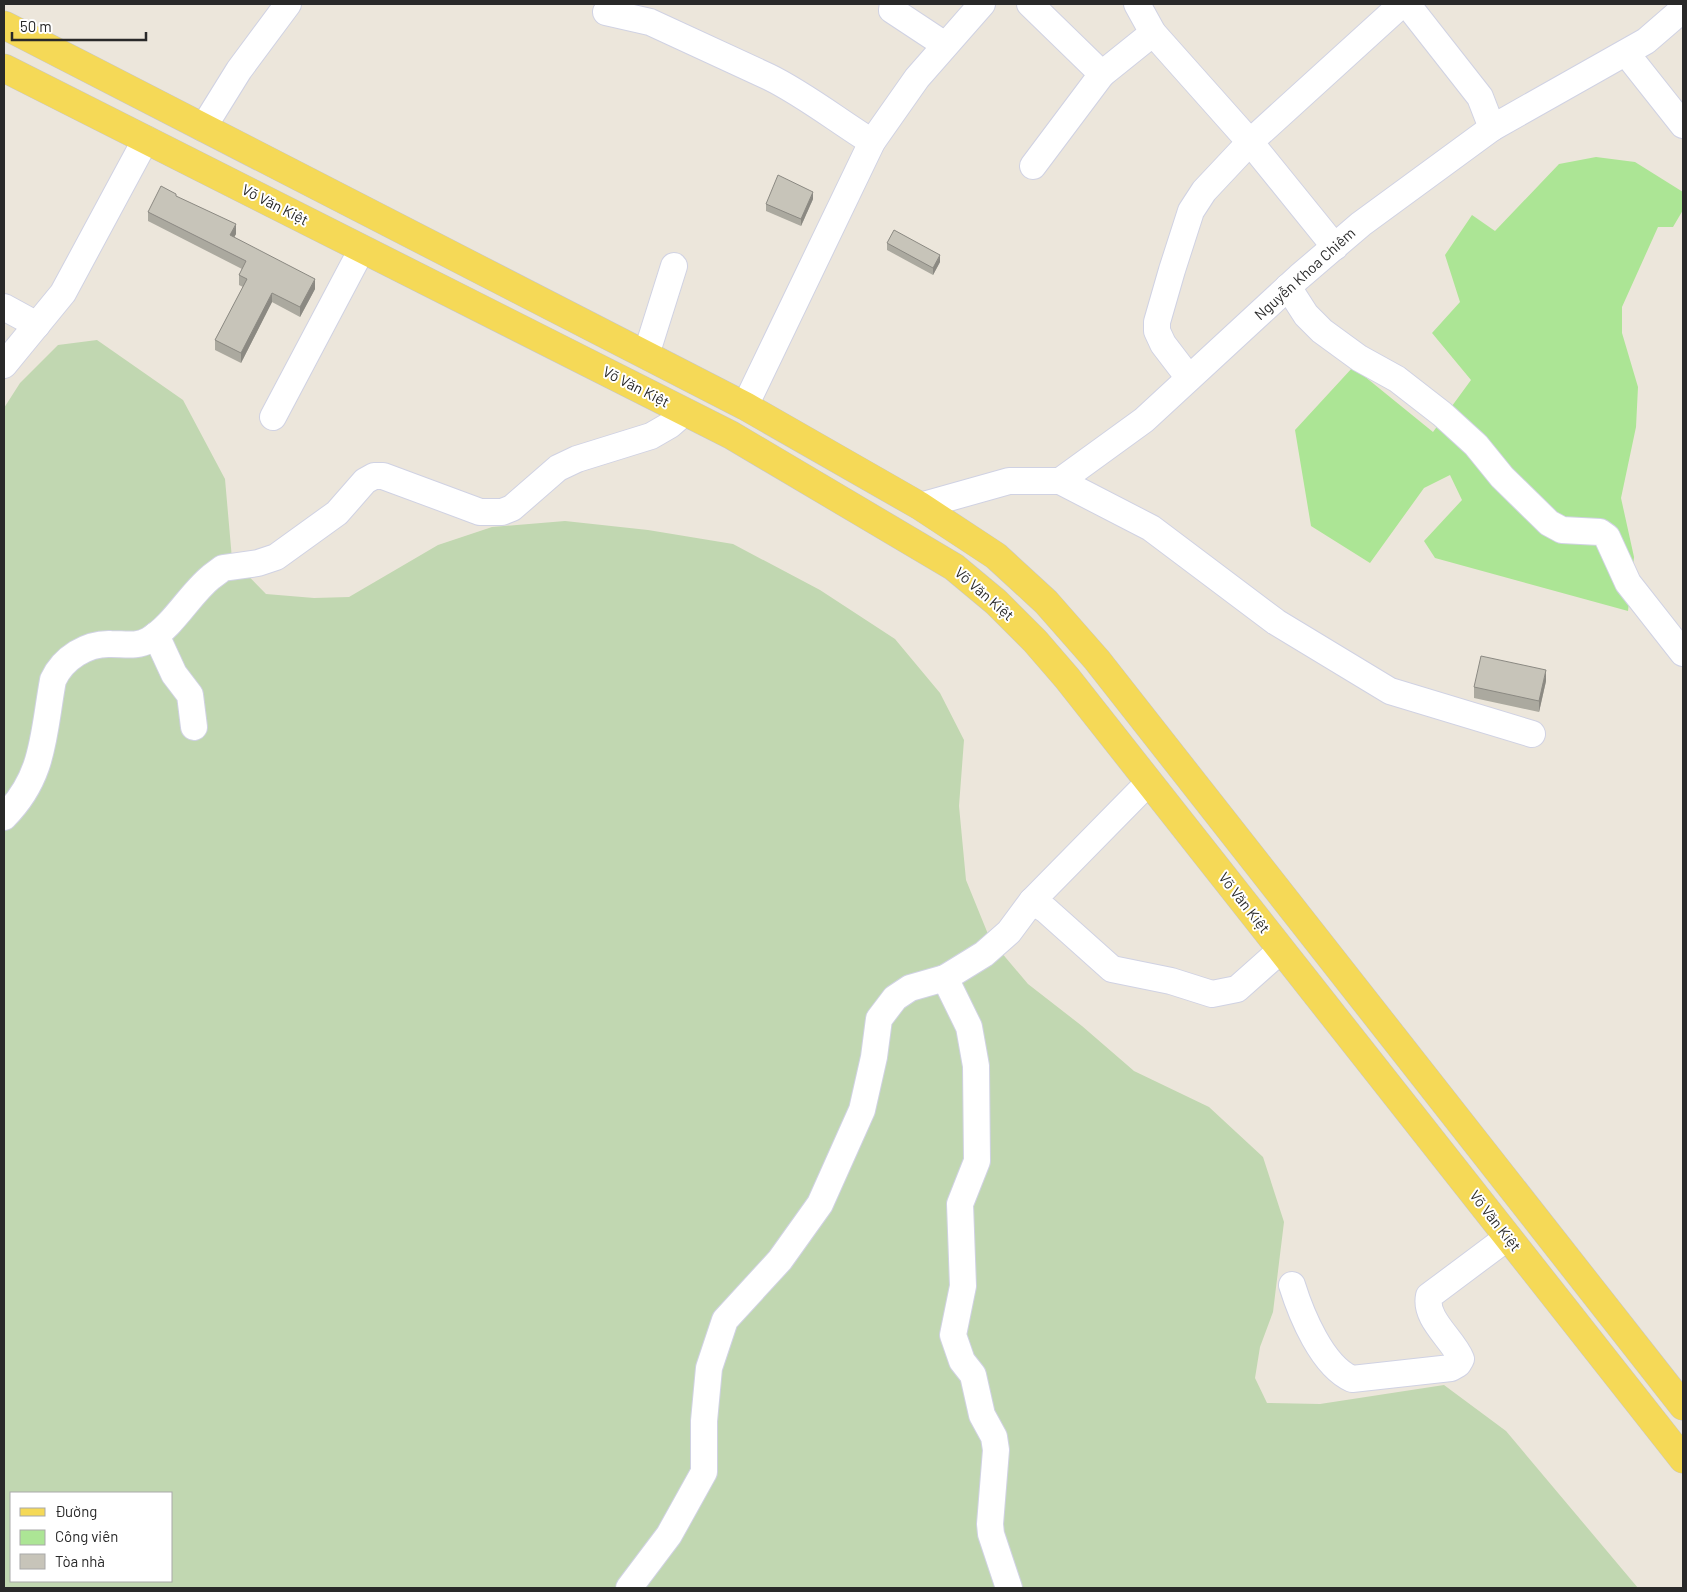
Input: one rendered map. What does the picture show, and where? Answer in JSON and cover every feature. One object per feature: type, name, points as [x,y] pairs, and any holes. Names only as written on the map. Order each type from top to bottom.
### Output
[{"type":"main road","points":[[4,25],[745,406],[920,506],[996,556],[1046,602],[1097,660],[1683,1406]]},
{"type":"main road","name":"Võ Văn Kiệt","points":[[4,68],[731,435],[954,567],[996,602],[1035,640],[1067,678],[1683,1459]]},
{"type":"main road","points":[[269,202],[285,169]]},
{"type":"main road","points":[[902,536],[920,506]]},
{"type":"main road","points":[[1281,950],[1308,929]]},
{"type":"street","points":[[203,128],[238,70],[288,4]]},
{"type":"street","points":[[893,4],[892,10],[945,45]]},
{"type":"street","points":[[745,406],[872,142],[917,78],[982,4]]},
{"type":"street","points":[[1030,4],[1102,74]]},
{"type":"street","points":[[1137,4],[1152,33],[1250,142],[1335,246]]},
{"type":"street","points":[[1189,378],[1158,337],[1157,322],[1191,211],[1204,191],[1250,142],[1402,4]]},
{"type":"street","points":[[1407,4],[1480,97],[1492,128]]},
{"type":"street","name":"Nguyễn Khoa Chiêm","points":[[1060,481],[1144,420],[1288,287],[1361,224],[1492,128],[1646,41],[1683,9]]},
{"type":"street","points":[[606,12],[646,12],[789,86],[827,114],[872,142]]},
{"type":"street","points":[[1032,166],[1102,74],[1152,33]]},
{"type":"street","points":[[1626,52],[1683,125]]},
{"type":"street","points":[[4,365],[63,293],[146,139]]},
{"type":"street","points":[[273,417],[362,249]]},
{"type":"street","points":[[646,354],[674,266]]},
{"type":"street","points":[[1288,287],[1306,315],[1322,331],[1359,358],[1397,379],[1442,414],[1476,445],[1502,476],[1549,523],[1562,530],[1600,532],[1607,537],[1628,583],[1683,653]]},
{"type":"street","points":[[4,307],[37,325]]},
{"type":"street","points":[[4,817],[25,794],[37,768],[53,680],[57,671],[83,650],[97,644],[140,644],[156,635],[211,577],[223,568],[258,563],[276,558],[330,519],[365,481],[374,476],[383,476],[480,512],[502,512],[512,508],[558,468],[577,459],[651,436],[670,425],[685,412]]},
{"type":"street","points":[[920,506],[1009,481],[1060,481],[1152,528],[1276,622],[1390,691],[1532,734]]},
{"type":"street","points":[[156,635],[174,674],[190,695],[194,727]]},
{"type":"street","points":[[629,1588],[669,1535],[704,1472],[704,1421],[709,1368],[725,1320],[780,1260],[820,1204],[862,1110],[874,1057],[879,1019],[895,998],[910,988],[945,978],[984,954],[1009,932],[1032,901],[1148,783]]},
{"type":"street","points":[[1032,901],[1046,910],[1112,969],[1171,981],[1212,994],[1237,989],[1281,950]]},
{"type":"street","points":[[945,978],[969,1028],[974,1044],[979,1138],[978,1161],[960,1204],[963,1286],[953,1335],[962,1360],[973,1375],[982,1415],[994,1437],[996,1450],[990,1524],[1009,1588]]},
{"type":"street","points":[[1292,1285],[1299,1307],[1313,1336],[1344,1375],[1352,1379],[1451,1368],[1458,1364],[1460,1359],[1457,1350],[1432,1316],[1428,1304],[1429,1296],[1508,1238]]},
{"type":"green space","points":[[1596,157],[1635,162],[1683,192],[1683,210],[1673,227],[1658,227],[1622,307],[1622,333],[1638,387],[1636,427],[1621,498],[1634,557],[1628,611],[1435,558],[1424,541],[1462,500],[1450,475],[1424,488],[1370,563],[1311,526],[1295,430],[1353,367],[1433,432],[1471,380],[1432,333],[1460,302],[1445,255],[1472,215],[1495,231],[1559,164]]},
{"type":"green space","points":[[97,340],[183,400],[225,479],[232,559],[266,594],[314,598],[349,597],[438,545],[492,527],[565,521],[648,530],[733,544],[820,590],[895,639],[940,693],[964,740],[959,806],[966,880],[990,939],[1028,984],[1082,1026],[1134,1071],[1209,1107],[1263,1157],[1284,1222],[1273,1312],[1260,1347],[1255,1378],[1267,1403],[1320,1404],[1444,1385],[1506,1431],[1638,1588],[4,1588],[4,408],[20,383],[58,345]]},
{"type":"building","points":[[778,175],[813,192],[801,219],[766,204]]},
{"type":"building","points":[[161,186],[176,194],[176,196],[236,224],[230,235],[315,279],[300,307],[272,293],[241,353],[215,340],[247,279],[239,275],[246,261],[148,212]]},
{"type":"building","points":[[894,230],[940,255],[933,268],[887,243]]},
{"type":"building","points":[[1481,656],[1546,670],[1539,701],[1474,687]]}]
